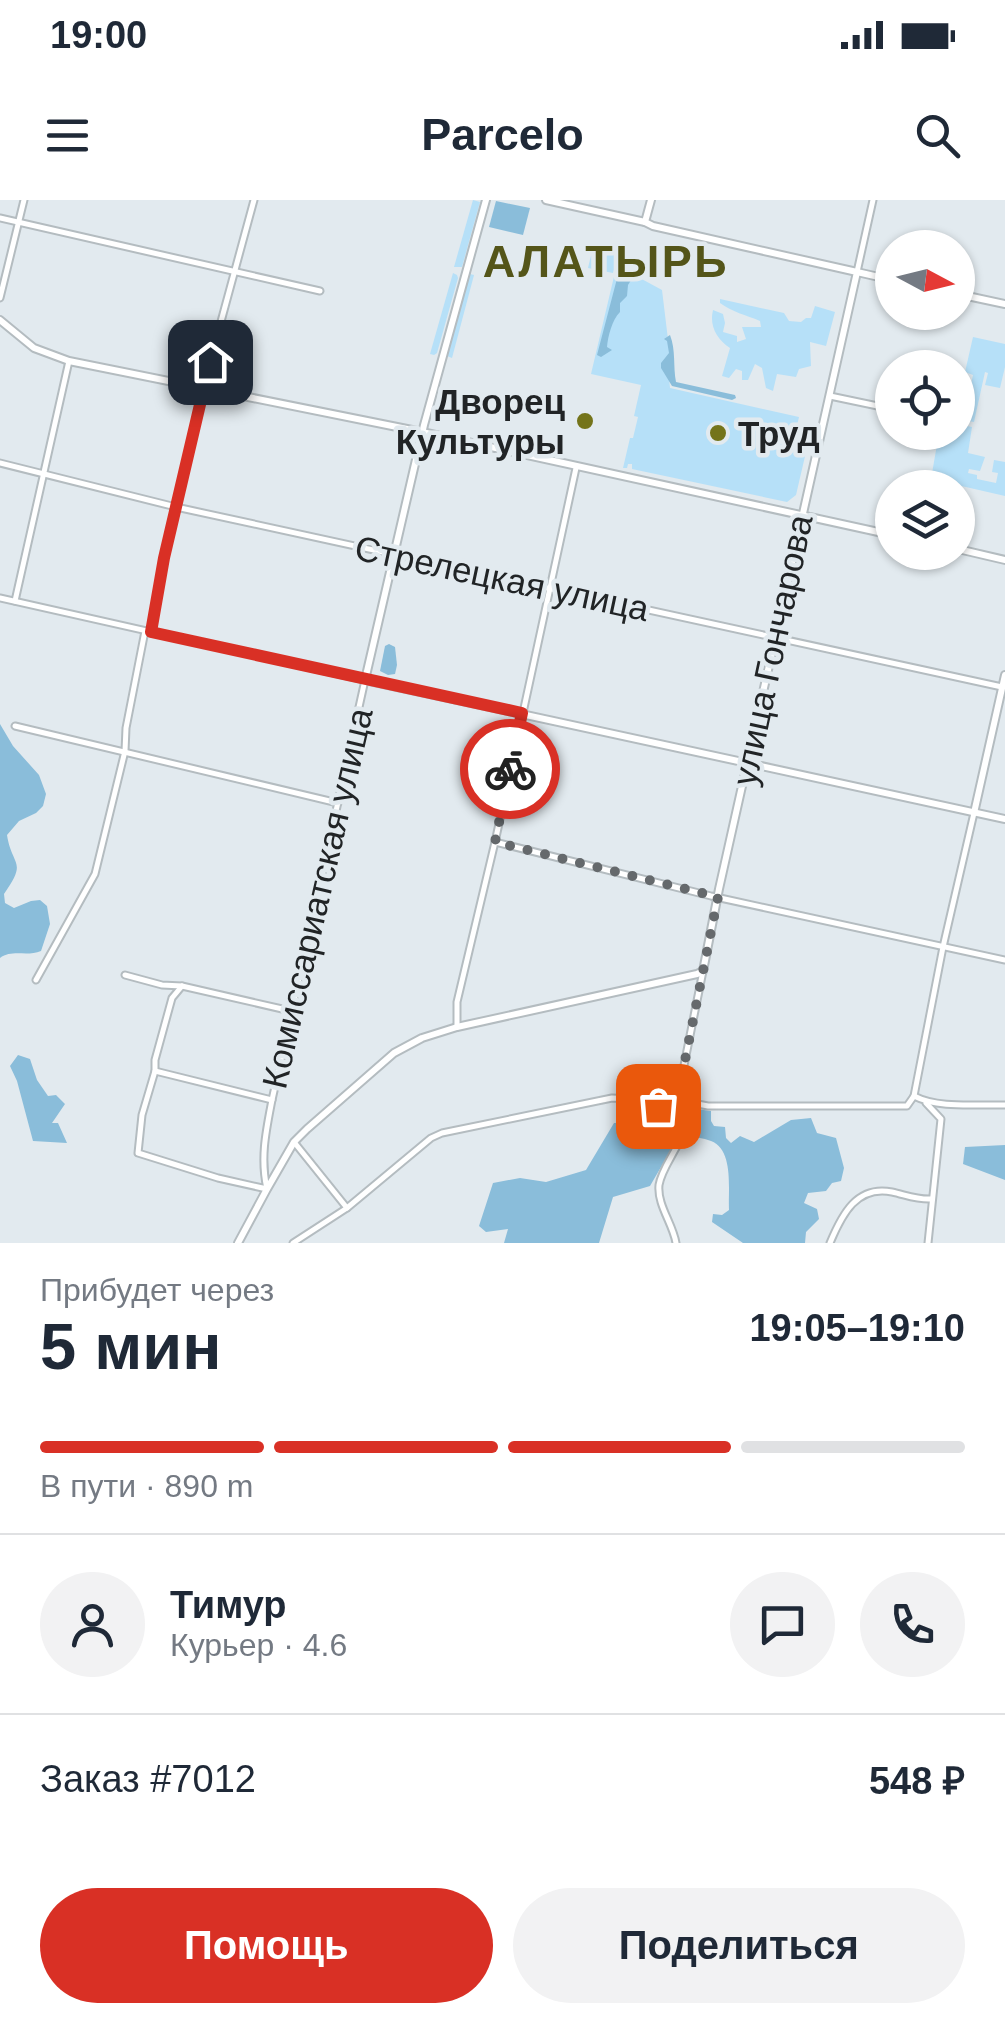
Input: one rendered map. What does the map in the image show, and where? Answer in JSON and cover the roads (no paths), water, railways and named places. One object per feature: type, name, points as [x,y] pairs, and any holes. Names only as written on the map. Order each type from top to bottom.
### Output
[{"type":"street","points":[[0,298],[24,200]]},
{"type":"street","points":[[36,980],[94,874],[125,751],[126,728],[204,388],[254,200]]},
{"type":"street","name":"Комиссариатская улица","points":[[238,1243],[266,1188],[262,1150],[291,1012],[422,432],[486,200]]},
{"type":"street","points":[[546,200],[875,276]]},
{"type":"street","points":[[644,222],[651,200]]},
{"type":"street","name":"улица Гончарова","points":[[677,1100],[718,897],[873,200]]},
{"type":"street","points":[[0,218],[320,291]]},
{"type":"street","points":[[975,298],[1005,304]]},
{"type":"street","points":[[0,320],[34,348],[69,360],[875,531]]},
{"type":"street","points":[[15,601],[69,360]]},
{"type":"street","points":[[830,396],[875,405]]},
{"type":"street","name":"Стрелецкая улица","points":[[0,463],[176,507],[1004,688]]},
{"type":"street","points":[[457,1027],[457,1002],[576,468]]},
{"type":"street","points":[[975,554],[1005,560]]},
{"type":"street","points":[[0,598],[1005,820]]},
{"type":"street","points":[[293,1243],[347,1208],[442,1133],[612,1098],[634,1098],[658,1106],[677,1100],[708,1106],[907,1106],[914,1096],[943,946],[1005,675]]},
{"type":"street","points":[[14,726],[338,803]]},
{"type":"street","points":[[495,842],[718,897],[1005,960]]},
{"type":"street","points":[[182,986],[172,998],[155,1060],[138,1153],[218,1178],[266,1188],[294,1142],[394,1053],[422,1038],[703,971]]},
{"type":"street","points":[[125,976],[291,1012]]},
{"type":"street","points":[[155,1071],[272,1100]]},
{"type":"street","points":[[914,1096],[941,1118],[928,1243]]},
{"type":"street","points":[[924,1101],[1005,1105]]},
{"type":"street","points":[[294,1142],[347,1208]]},
{"type":"street","points":[[676,1243],[658,1189],[677,1146]]},
{"type":"street","points":[[830,1243],[854,1202],[865,1192],[888,1191],[920,1200],[932,1199]]},
{"type":"place","name":"Дворец Культуры","points":[[585,421]]},
{"type":"place","name":"Труд","points":[[718,433]]},
{"type":"district","name":"АЛАТЫРЬ","points":[[606,261]]}]
